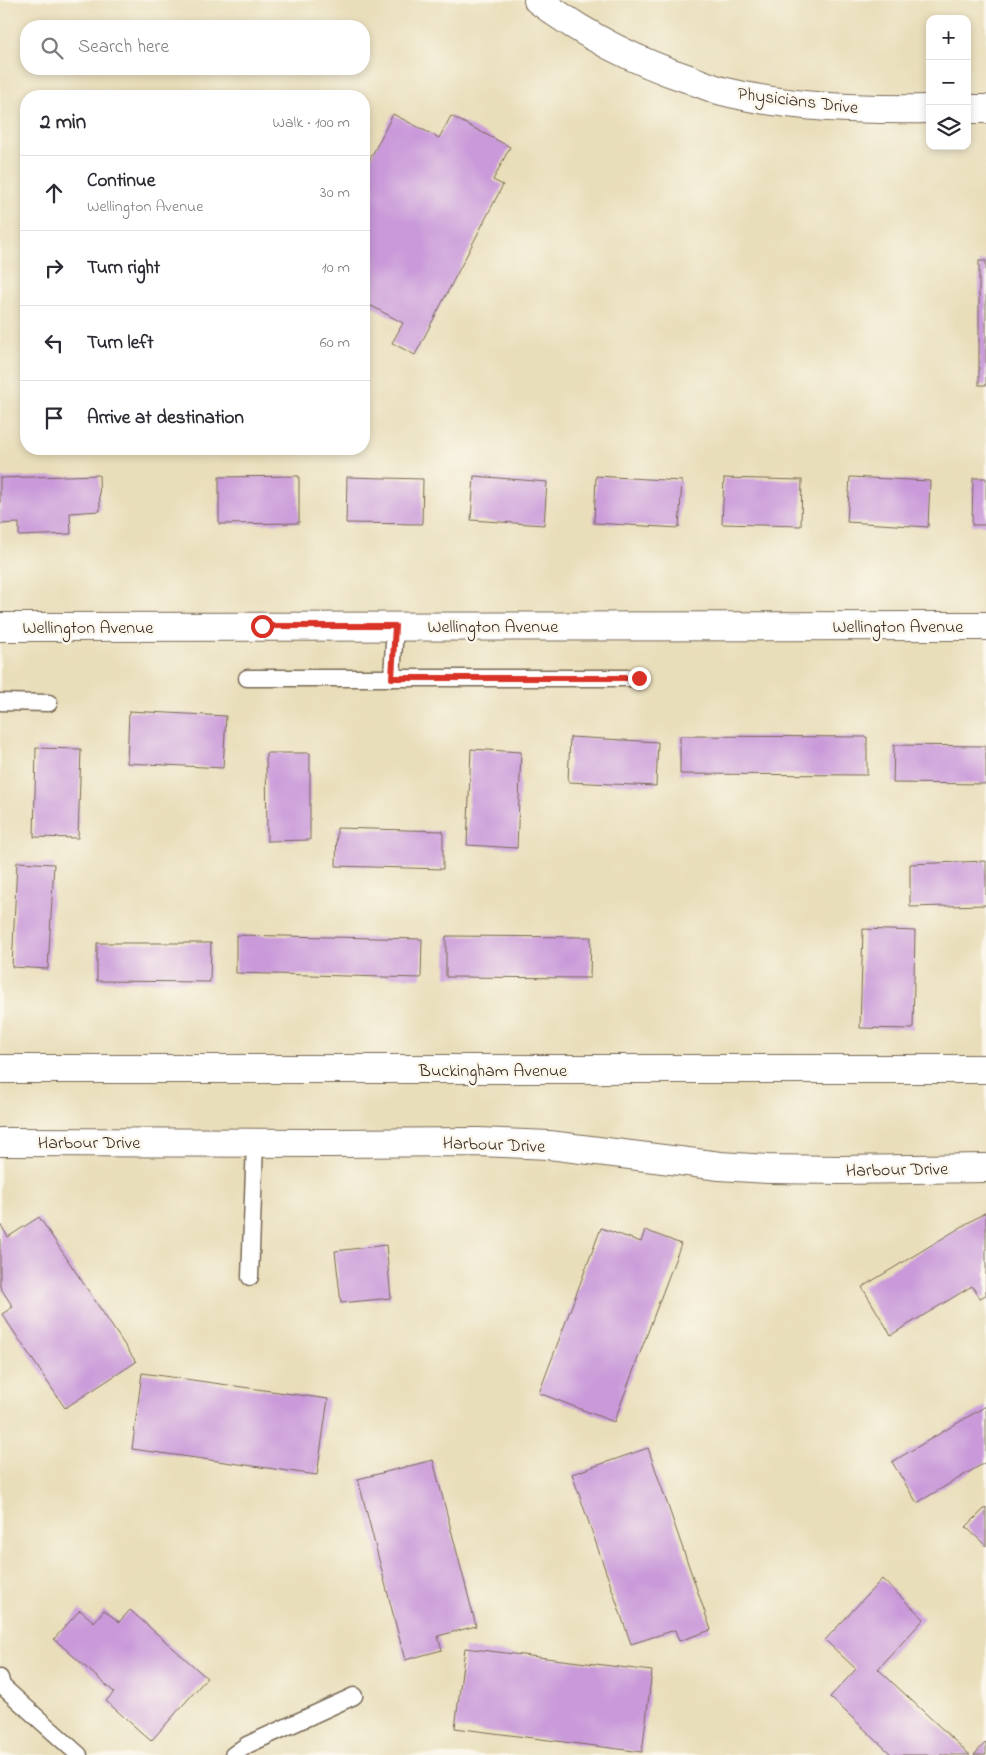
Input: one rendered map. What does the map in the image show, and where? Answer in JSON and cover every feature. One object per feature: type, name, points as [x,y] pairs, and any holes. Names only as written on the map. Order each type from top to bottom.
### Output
[{"type":"street","name":"Physicians Drive","points":[[538,0],[555,13],[608,46],[657,68],[721,90],[783,103],[847,109],[926,109]]},
{"type":"street","points":[[971,109],[986,108]]},
{"type":"street","name":"Wellington Avenue","points":[[0,627],[986,626]]},
{"type":"street","name":"Buckingham Avenue","points":[[0,1070],[986,1069]]},
{"type":"street","name":"Harbour Drive","points":[[0,1142],[478,1142],[549,1145],[720,1166],[768,1169],[986,1168]]},
{"type":"lane","points":[[392,678],[395,626]]},
{"type":"lane","points":[[247,678],[639,678]]},
{"type":"lane","points":[[0,702],[48,703]]},
{"type":"lane","points":[[250,1277],[255,1143]]},
{"type":"lane","points":[[0,1678],[2,1686],[79,1755]]},
{"type":"lane","points":[[233,1755],[248,1745],[354,1696]]},
{"type":"building","points":[[393,114],[439,138],[451,116],[510,147],[493,180],[503,185],[415,355],[392,343],[403,323],[370,305],[370,159]]},
{"type":"building","points":[[979,261],[986,261],[986,385],[979,385]]},
{"type":"building","points":[[99,475],[100,511],[70,513],[71,534],[19,536],[19,523],[0,524],[0,478]]},
{"type":"building","points":[[299,476],[299,523],[219,524],[219,477]]},
{"type":"building","points":[[474,476],[547,482],[544,525],[471,520]]},
{"type":"building","points":[[596,476],[682,481],[679,528],[594,523]]},
{"type":"building","points":[[347,477],[423,479],[422,524],[346,523]]},
{"type":"building","points":[[850,477],[930,481],[928,527],[847,522]]},
{"type":"building","points":[[724,478],[802,480],[801,526],[722,524]]},
{"type":"building","points":[[973,478],[986,478],[986,525],[972,525]]},
{"type":"building","points":[[129,711],[226,716],[223,768],[127,763]]},
{"type":"building","points":[[680,736],[867,737],[867,775],[680,774]]},
{"type":"building","points":[[570,737],[658,742],[656,786],[568,782]]},
{"type":"building","points":[[894,745],[986,746],[986,784],[893,783]]},
{"type":"building","points":[[36,748],[81,749],[78,838],[34,837]]},
{"type":"building","points":[[471,749],[521,752],[517,848],[467,845]]},
{"type":"building","points":[[266,753],[310,753],[310,840],[267,841]]},
{"type":"building","points":[[337,828],[443,831],[443,869],[336,866]]},
{"type":"building","points":[[986,861],[986,905],[910,907],[910,864]]},
{"type":"building","points":[[17,862],[54,864],[48,969],[12,967]]},
{"type":"building","points":[[863,929],[915,931],[913,1029],[860,1028]]},
{"type":"building","points":[[236,935],[422,939],[421,978],[236,973]]},
{"type":"building","points":[[446,936],[591,937],[590,978],[446,977]]},
{"type":"building","points":[[97,943],[211,943],[210,982],[97,981]]},
{"type":"building","points":[[986,1212],[986,1295],[980,1298],[972,1286],[891,1335],[862,1287]]},
{"type":"building","points":[[39,1217],[136,1362],[65,1408],[2,1314],[13,1307],[0,1287],[0,1224],[8,1237]]},
{"type":"building","points":[[601,1228],[641,1242],[645,1230],[681,1244],[614,1422],[539,1393]]},
{"type":"building","points":[[386,1245],[391,1298],[341,1303],[335,1251]]},
{"type":"building","points":[[142,1373],[328,1399],[317,1475],[132,1449]]},
{"type":"building","points":[[986,1406],[986,1462],[917,1503],[892,1462]]},
{"type":"building","points":[[648,1448],[711,1630],[679,1641],[675,1630],[631,1644],[572,1474]]},
{"type":"building","points":[[433,1460],[476,1626],[438,1636],[442,1650],[405,1660],[358,1479]]},
{"type":"building","points":[[986,1507],[986,1546],[966,1527]]},
{"type":"building","points":[[882,1579],[924,1619],[878,1669],[970,1755],[892,1755],[830,1697],[856,1669],[825,1640]]},
{"type":"building","points":[[80,1610],[94,1622],[104,1610],[119,1622],[130,1610],[207,1678],[151,1741],[106,1701],[114,1692],[54,1639]]},
{"type":"building","points":[[465,1648],[652,1671],[642,1752],[455,1728]]},
{"type":"building","points":[[986,1742],[986,1755],[974,1755]]},
{"type":"route","points":[[262,626],[395,626],[392,678],[639,678]]}]
